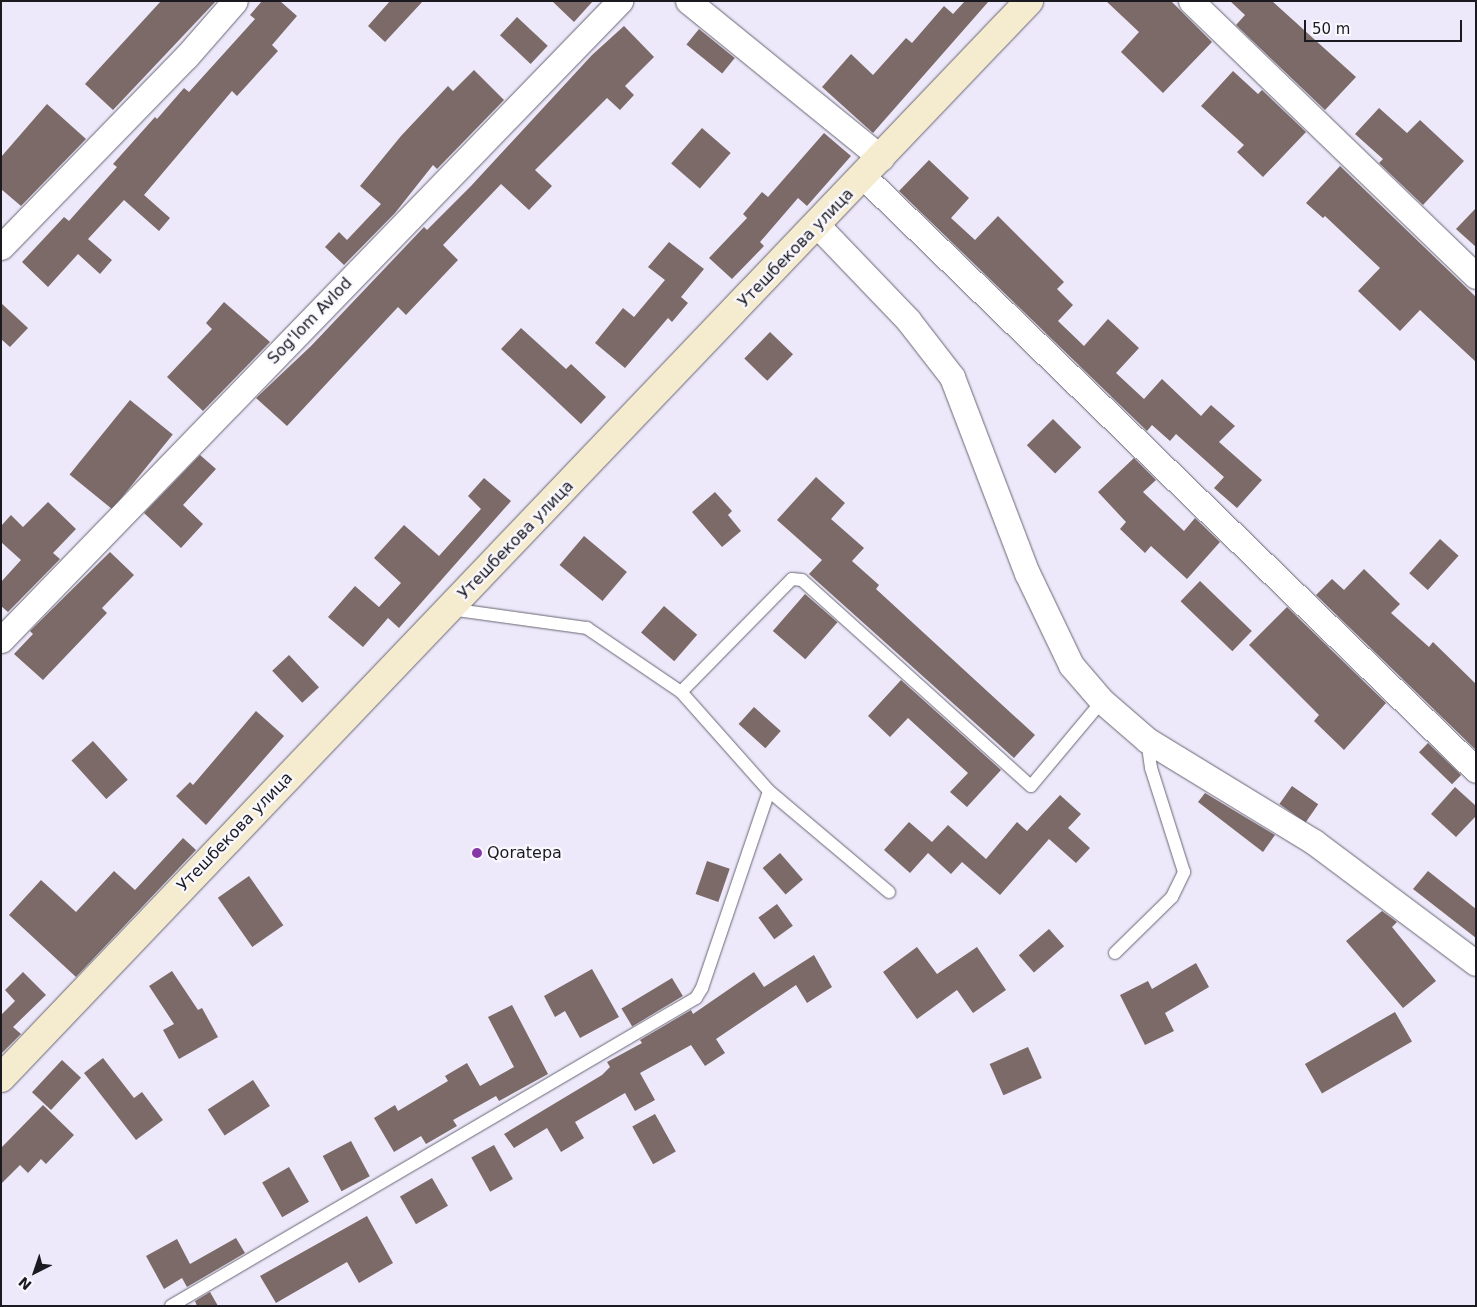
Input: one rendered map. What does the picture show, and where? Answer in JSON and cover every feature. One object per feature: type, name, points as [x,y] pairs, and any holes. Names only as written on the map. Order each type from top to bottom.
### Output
[{"type":"main road","name":"Утешбекова улица","points":[[1,1078],[873,168],[1029,1]]},
{"type":"street","points":[[1,247],[186,57],[235,1]]},
{"type":"street","name":"Sog'lom Avlod","points":[[1,640],[620,1]]},
{"type":"street","points":[[688,1],[873,168],[1476,770]]},
{"type":"street","points":[[1191,1],[1476,276]]},
{"type":"street","points":[[817,226],[908,320],[952,377],[1027,572],[1071,665],[1102,701],[1147,740],[1314,842],[1476,963]]},
{"type":"lane","points":[[681,692],[792,579],[802,580],[1031,786],[1102,701]]},
{"type":"lane","points":[[450,609],[587,628],[681,692],[769,791],[889,892]]},
{"type":"lane","points":[[1115,953],[1172,897],[1184,872],[1152,768],[1147,740]]},
{"type":"lane","points":[[171,1306],[696,998],[769,791]]},
{"type":"building","points":[[161,1],[216,1],[113,110],[85,84]]},
{"type":"building","points":[[262,1],[280,1],[297,16],[272,45],[278,51],[237,96],[232,91],[144,195],[170,218],[159,231],[124,200],[88,239],[112,260],[100,274],[78,254],[48,287],[22,262],[64,217],[69,221],[117,167],[113,164],[155,117],[157,119],[184,88],[189,92],[255,19],[250,15]]},
{"type":"building","points":[[390,1],[423,1],[385,42],[368,26]]},
{"type":"building","points":[[552,1],[593,1],[574,22]]},
{"type":"building","points":[[965,1],[989,1],[873,133],[822,87],[851,54],[873,75],[906,38],[912,43],[944,6],[953,14]]},
{"type":"building","points":[[1106,1],[1171,1],[1212,42],[1163,93],[1121,52],[1139,32]]},
{"type":"building","points":[[1230,1],[1272,1],[1356,77],[1325,110],[1236,25],[1245,15]]},
{"type":"building","points":[[517,17],[548,46],[531,64],[500,35]]},
{"type":"building","points":[[624,26],[654,57],[625,86],[634,95],[620,110],[607,98],[535,170],[552,186],[529,210],[501,184],[443,245],[458,260],[406,315],[398,307],[287,426],[256,398],[311,346],[424,227],[427,230],[471,186],[592,55]]},
{"type":"building","points":[[699,29],[735,58],[722,73],[686,45]]},
{"type":"building","points":[[474,70],[504,100],[437,169],[433,165],[395,213],[344,265],[325,247],[339,232],[347,240],[381,204],[360,186],[401,136],[448,86],[453,91]]},
{"type":"building","points":[[1233,71],[1258,94],[1262,90],[1306,132],[1263,177],[1237,152],[1244,145],[1201,106]]},
{"type":"building","points":[[47,104],[86,139],[21,206],[1,189],[1,157]]},
{"type":"building","points":[[1379,108],[1407,133],[1420,120],[1464,161],[1423,205],[1379,163],[1383,159],[1355,134]]},
{"type":"building","points":[[702,128],[731,153],[700,188],[671,163]]},
{"type":"building","points":[[824,133],[851,156],[807,206],[798,198],[760,242],[764,246],[732,279],[709,258],[747,218],[743,214],[762,192],[768,197]]},
{"type":"building","points":[[929,160],[969,198],[951,218],[975,240],[998,216],[1064,282],[1057,289],[1073,305],[1058,321],[1084,346],[1108,319],[1139,348],[1116,373],[1144,399],[1162,379],[1201,416],[1211,405],[1235,426],[1219,442],[1262,480],[1237,508],[1214,488],[1224,477],[1176,434],[1170,441],[1152,425],[1147,431],[899,191]]},
{"type":"building","points":[[1340,166],[1476,297],[1476,362],[1420,310],[1400,331],[1358,291],[1380,268],[1325,216],[1323,218],[1306,203]]},
{"type":"building","points":[[1476,208],[1476,247],[1456,229]]},
{"type":"building","points":[[669,242],[704,269],[681,297],[688,303],[672,322],[668,318],[625,368],[595,343],[623,308],[634,317],[665,280],[648,267]]},
{"type":"building","points":[[224,302],[270,342],[203,411],[167,377],[212,329],[206,323]]},
{"type":"building","points":[[1,303],[28,328],[10,347],[1,339]]},
{"type":"building","points":[[521,328],[566,369],[571,364],[606,397],[581,424],[501,349]]},
{"type":"building","points":[[770,332],[793,354],[767,381],[744,359]]},
{"type":"building","points":[[130,400],[173,435],[112,509],[70,475]]},
{"type":"building","points":[[1053,419],[1081,447],[1055,473],[1027,445]]},
{"type":"building","points":[[200,455],[216,469],[183,505],[203,524],[181,548],[144,513]]},
{"type":"building","points":[[1134,458],[1156,480],[1143,492],[1184,531],[1195,518],[1220,542],[1187,579],[1151,546],[1145,553],[1120,529],[1126,522],[1098,492]]},
{"type":"building","points":[[816,477],[845,503],[831,519],[864,548],[852,561],[879,585],[876,589],[1035,735],[1014,758],[809,574],[822,560],[777,520]]},
{"type":"building","points":[[484,478],[511,501],[399,628],[388,618],[363,647],[328,617],[355,586],[379,607],[401,583],[374,558],[404,525],[439,556],[481,509],[468,496]]},
{"type":"building","points":[[715,492],[732,511],[728,515],[741,531],[722,547],[692,512]]},
{"type":"building","points":[[48,502],[76,529],[53,553],[60,559],[8,612],[1,606],[1,582],[21,560],[1,542],[1,526],[11,515],[23,527]]},
{"type":"building","points":[[584,536],[627,572],[602,601],[560,565]]},
{"type":"building","points":[[1440,539],[1459,556],[1428,590],[1409,573]]},
{"type":"building","points":[[110,552],[134,575],[102,608],[107,613],[43,680],[14,654],[33,634],[30,631]]},
{"type":"building","points":[[1364,569],[1400,604],[1391,613],[1429,647],[1433,642],[1476,684],[1476,750],[1316,595],[1332,579],[1344,590]]},
{"type":"building","points":[[1200,581],[1252,631],[1232,651],[1181,601]]},
{"type":"building","points":[[805,594],[837,622],[805,659],[773,631]]},
{"type":"building","points":[[664,606],[697,635],[674,661],[641,632]]},
{"type":"building","points":[[1287,607],[1386,703],[1344,750],[1314,721],[1319,715],[1249,645]]},
{"type":"building","points":[[289,655],[319,687],[302,703],[272,671]]},
{"type":"building","points":[[901,680],[1001,770],[967,807],[950,792],[968,773],[908,718],[890,737],[868,716]]},
{"type":"building","points":[[754,707],[781,731],[765,748],[739,724]]},
{"type":"building","points":[[256,711],[284,736],[206,825],[176,796],[190,782],[193,785]]},
{"type":"building","points":[[93,741],[128,780],[106,799],[71,760]]},
{"type":"building","points":[[1428,743],[1461,775],[1452,784],[1419,752]]},
{"type":"building","points":[[1292,786],[1318,804],[1306,822],[1279,804]]},
{"type":"building","points":[[1455,787],[1476,806],[1476,816],[1456,837],[1431,814]]},
{"type":"building","points":[[1205,793],[1275,835],[1263,852],[1198,802]]},
{"type":"building","points":[[1060,795],[1081,814],[1068,828],[1090,848],[1076,863],[1049,839],[1000,895],[962,862],[951,874],[928,853],[910,873],[884,850],[909,822],[932,842],[948,825],[986,859],[1017,822],[1027,831]]},
{"type":"building","points":[[183,838],[196,850],[76,977],[9,915],[41,880],[76,912],[114,871],[135,890]]},
{"type":"building","points":[[780,853],[803,879],[786,895],[763,868]]},
{"type":"building","points":[[707,861],[730,869],[718,902],[696,894]]},
{"type":"building","points":[[1428,871],[1476,909],[1476,938],[1413,889]]},
{"type":"building","points":[[249,876],[283,925],[252,947],[218,898]]},
{"type":"building","points":[[777,904],[793,926],[774,939],[758,918]]},
{"type":"building","points":[[1382,911],[1397,922],[1392,927],[1436,981],[1403,1008],[1346,941]]},
{"type":"building","points":[[1049,929],[1064,946],[1034,973],[1019,955]]},
{"type":"building","points":[[917,947],[937,974],[977,947],[1006,990],[973,1013],[957,990],[917,1019],[883,972]]},
{"type":"building","points":[[814,955],[832,987],[807,1003],[796,985],[716,1039],[725,1053],[705,1066],[691,1045],[640,1073],[655,1100],[635,1111],[625,1093],[575,1122],[584,1138],[561,1152],[547,1128],[514,1148],[504,1134],[602,1075],[610,1067],[607,1062],[642,1043],[640,1040],[691,1010],[693,1014],[754,972],[764,987]]},
{"type":"building","points":[[1196,963],[1209,987],[1165,1013],[1174,1031],[1145,1045],[1120,995],[1148,981],[1152,989]]},
{"type":"building","points":[[592,969],[619,1017],[580,1038],[565,1011],[555,1017],[544,996]]},
{"type":"building","points":[[172,971],[198,1010],[202,1008],[218,1037],[179,1059],[163,1030],[174,1024],[149,986]]},
{"type":"building","points":[[23,972],[46,995],[13,1027],[21,1034],[1,1054],[1,1015],[15,1001],[5,990]]},
{"type":"building","points":[[672,978],[683,996],[632,1026],[621,1008]]},
{"type":"building","points":[[512,1005],[548,1074],[499,1101],[496,1096],[453,1120],[457,1126],[426,1144],[421,1136],[394,1152],[374,1118],[395,1105],[398,1111],[448,1081],[445,1076],[467,1063],[480,1086],[514,1067],[488,1017]]},
{"type":"building","points":[[1395,1012],[1412,1041],[1322,1093],[1305,1064]]},
{"type":"building","points":[[1028,1047],[1042,1078],[1003,1095],[990,1064]]},
{"type":"building","points":[[103,1058],[134,1098],[142,1092],[163,1120],[136,1140],[84,1073]]},
{"type":"building","points":[[62,1060],[81,1078],[51,1110],[32,1092]]},
{"type":"building","points":[[253,1080],[270,1106],[225,1135],[208,1109]]},
{"type":"building","points":[[43,1105],[74,1135],[46,1164],[41,1159],[28,1173],[20,1165],[1,1184],[1,1148]]},
{"type":"building","points":[[655,1114],[676,1152],[653,1164],[632,1127]]},
{"type":"building","points":[[351,1141],[370,1176],[342,1191],[323,1156]]},
{"type":"building","points":[[494,1145],[513,1179],[490,1192],[471,1158]]},
{"type":"building","points":[[289,1167],[309,1202],[282,1217],[262,1182]]},
{"type":"building","points":[[432,1178],[448,1206],[416,1224],[400,1196]]},
{"type":"building","points":[[367,1216],[393,1263],[359,1283],[347,1262],[276,1303],[260,1276]]},
{"type":"building","points":[[236,1238],[245,1253],[187,1287],[182,1278],[164,1289],[146,1256],[177,1239],[190,1264]]},
{"type":"building","points":[[210,1292],[218,1306],[197,1306],[195,1301]]},
{"type":"place","name":"Qoratepa","points":[[477,853]]}]
